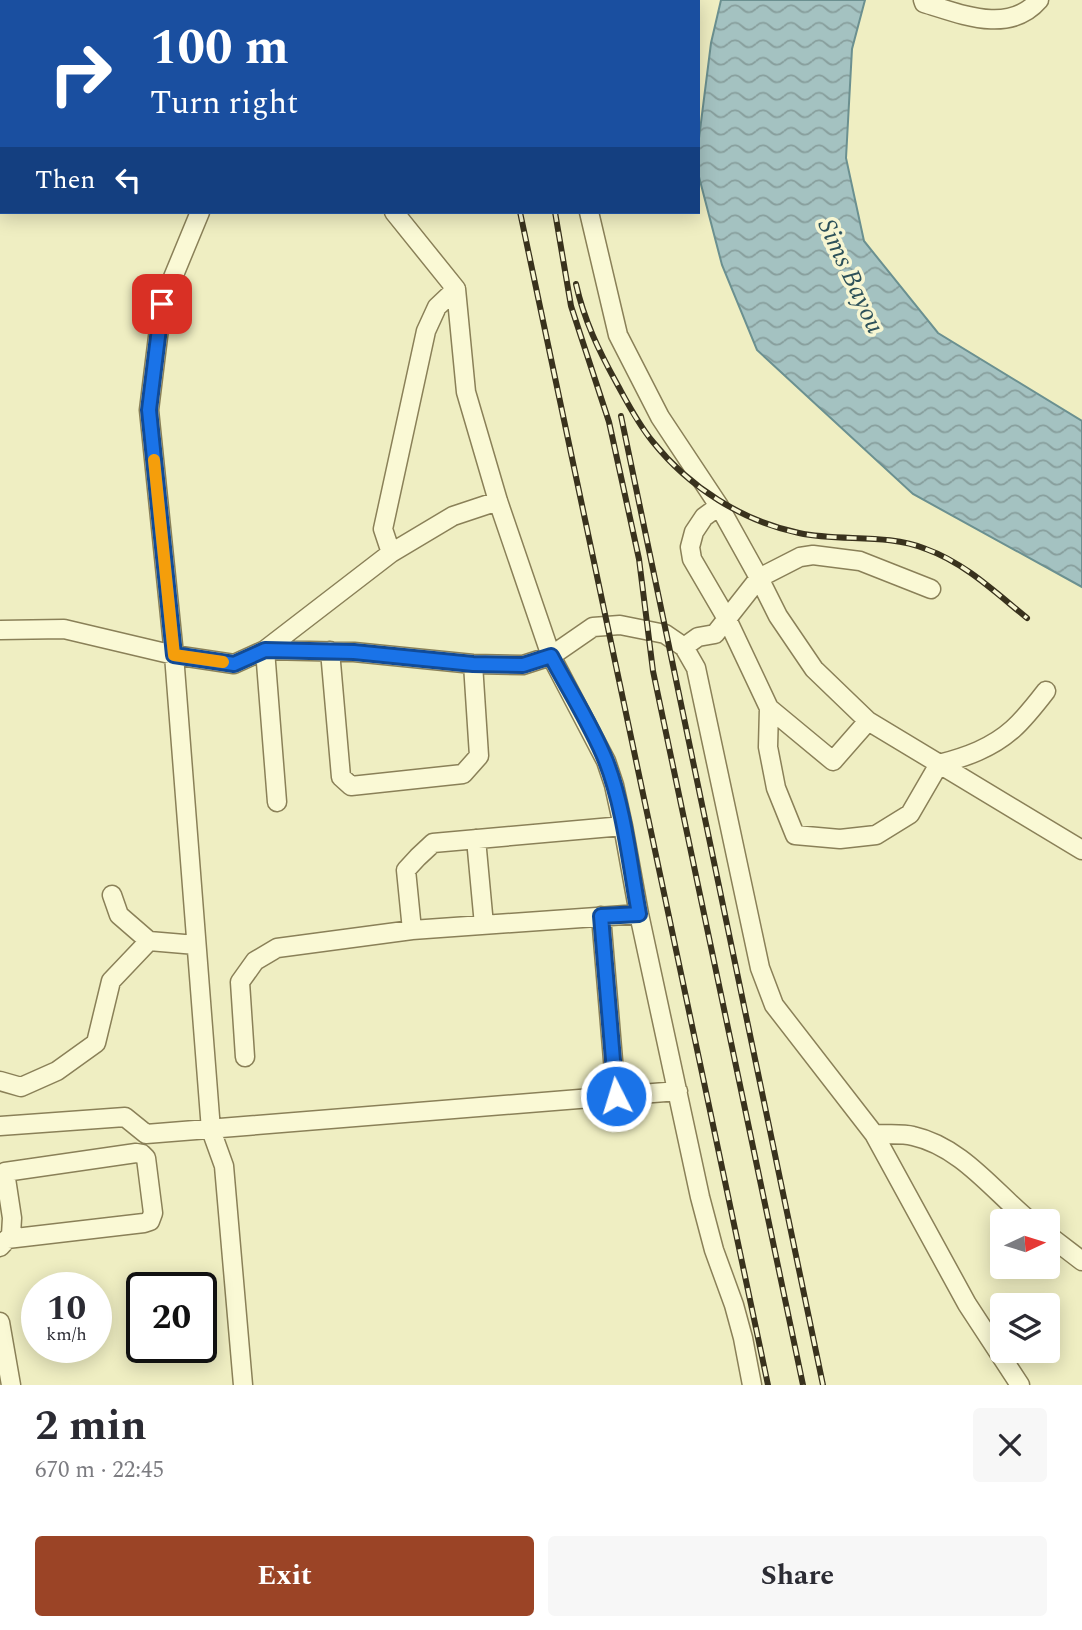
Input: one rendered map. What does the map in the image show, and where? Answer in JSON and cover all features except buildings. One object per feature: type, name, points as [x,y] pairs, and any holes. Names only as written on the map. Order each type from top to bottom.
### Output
[{"type":"lane","points":[[923,0],[924,3],[968,16],[992,20],[1016,17],[1039,0]]},
{"type":"lane","points":[[199,214],[162,304],[149,410],[174,655],[211,1130],[224,1166],[243,1385]]},
{"type":"lane","points":[[396,214],[456,289],[466,392],[498,501],[551,656],[606,761],[614,785],[700,1197],[714,1250],[734,1305],[752,1385]]},
{"type":"lane","points":[[589,214],[618,335],[660,417],[719,506],[778,616],[814,669],[868,721],[1082,850]]},
{"type":"lane","points":[[391,553],[383,529],[426,331],[437,307],[456,289]]},
{"type":"lane","points":[[0,630],[64,629],[174,655],[234,664],[265,650],[391,553],[453,516],[498,501]]},
{"type":"lane","points":[[719,506],[704,517],[694,532],[690,547],[692,559],[727,619],[769,708],[833,761],[868,721]]},
{"type":"lane","points":[[684,647],[698,637],[715,634],[759,578],[794,559],[813,555],[859,561],[931,589]]},
{"type":"lane","points":[[265,650],[354,652],[473,664],[523,665],[551,656],[593,626],[620,625],[665,634],[684,647],[696,668],[760,968],[774,1004],[874,1134],[967,1304],[1020,1385]]},
{"type":"lane","points":[[265,650],[277,802]]},
{"type":"lane","points":[[330,651],[341,777],[351,786],[463,774],[479,756],[473,664]]},
{"type":"lane","points":[[769,708],[768,747],[776,788],[796,835],[840,839],[876,835],[910,814],[939,764],[963,758],[988,747],[1014,729],[1046,691]]},
{"type":"lane","points":[[412,930],[406,870],[433,843],[623,826]]},
{"type":"lane","points":[[476,839],[484,925]]},
{"type":"lane","points":[[112,895],[119,915],[149,941],[196,945]]},
{"type":"lane","points":[[245,1058],[240,982],[255,961],[277,948],[412,930],[639,914]]},
{"type":"lane","points":[[601,916],[616,1096]]},
{"type":"lane","points":[[0,1081],[21,1087],[57,1071],[96,1043],[111,981],[149,941]]},
{"type":"lane","points":[[0,1126],[125,1116],[146,1135],[678,1091]]},
{"type":"lane","points":[[874,1134],[912,1135],[938,1145],[967,1163],[1015,1209]]},
{"type":"lane","points":[[136,1153],[146,1158],[153,1213],[150,1221],[4,1243],[11,1235],[12,1218],[5,1172],[136,1153]]},
{"type":"lane","points":[[1060,1244],[1082,1261]]},
{"type":"lane","points":[[0,1322],[11,1385]]},
{"type":"water","name":"Sims Bayou","points":[[721,0],[865,0],[852,49],[846,158],[864,241],[938,333],[1082,421],[1082,587],[913,494],[757,350],[722,265],[700,181],[700,130],[711,43]]},
{"type":"railway","points":[[520,214],[768,1385]]},
{"type":"railway","points":[[555,214],[571,306],[609,422],[639,559],[653,671],[803,1385]]},
{"type":"railway","points":[[576,284],[598,347],[638,420],[667,458],[700,487],[737,511],[799,533],[895,541],[926,549],[967,570],[1027,618]]},
{"type":"railway","points":[[621,416],[823,1385]]},
{"type":"slow traffic","points":[[154,460],[174,655],[223,662]]},
{"type":"route","points":[[162,304],[149,410],[174,655],[234,664],[265,650],[354,652],[473,664],[523,665],[551,656],[606,761],[623,826],[639,914],[601,916],[616,1096]]}]
